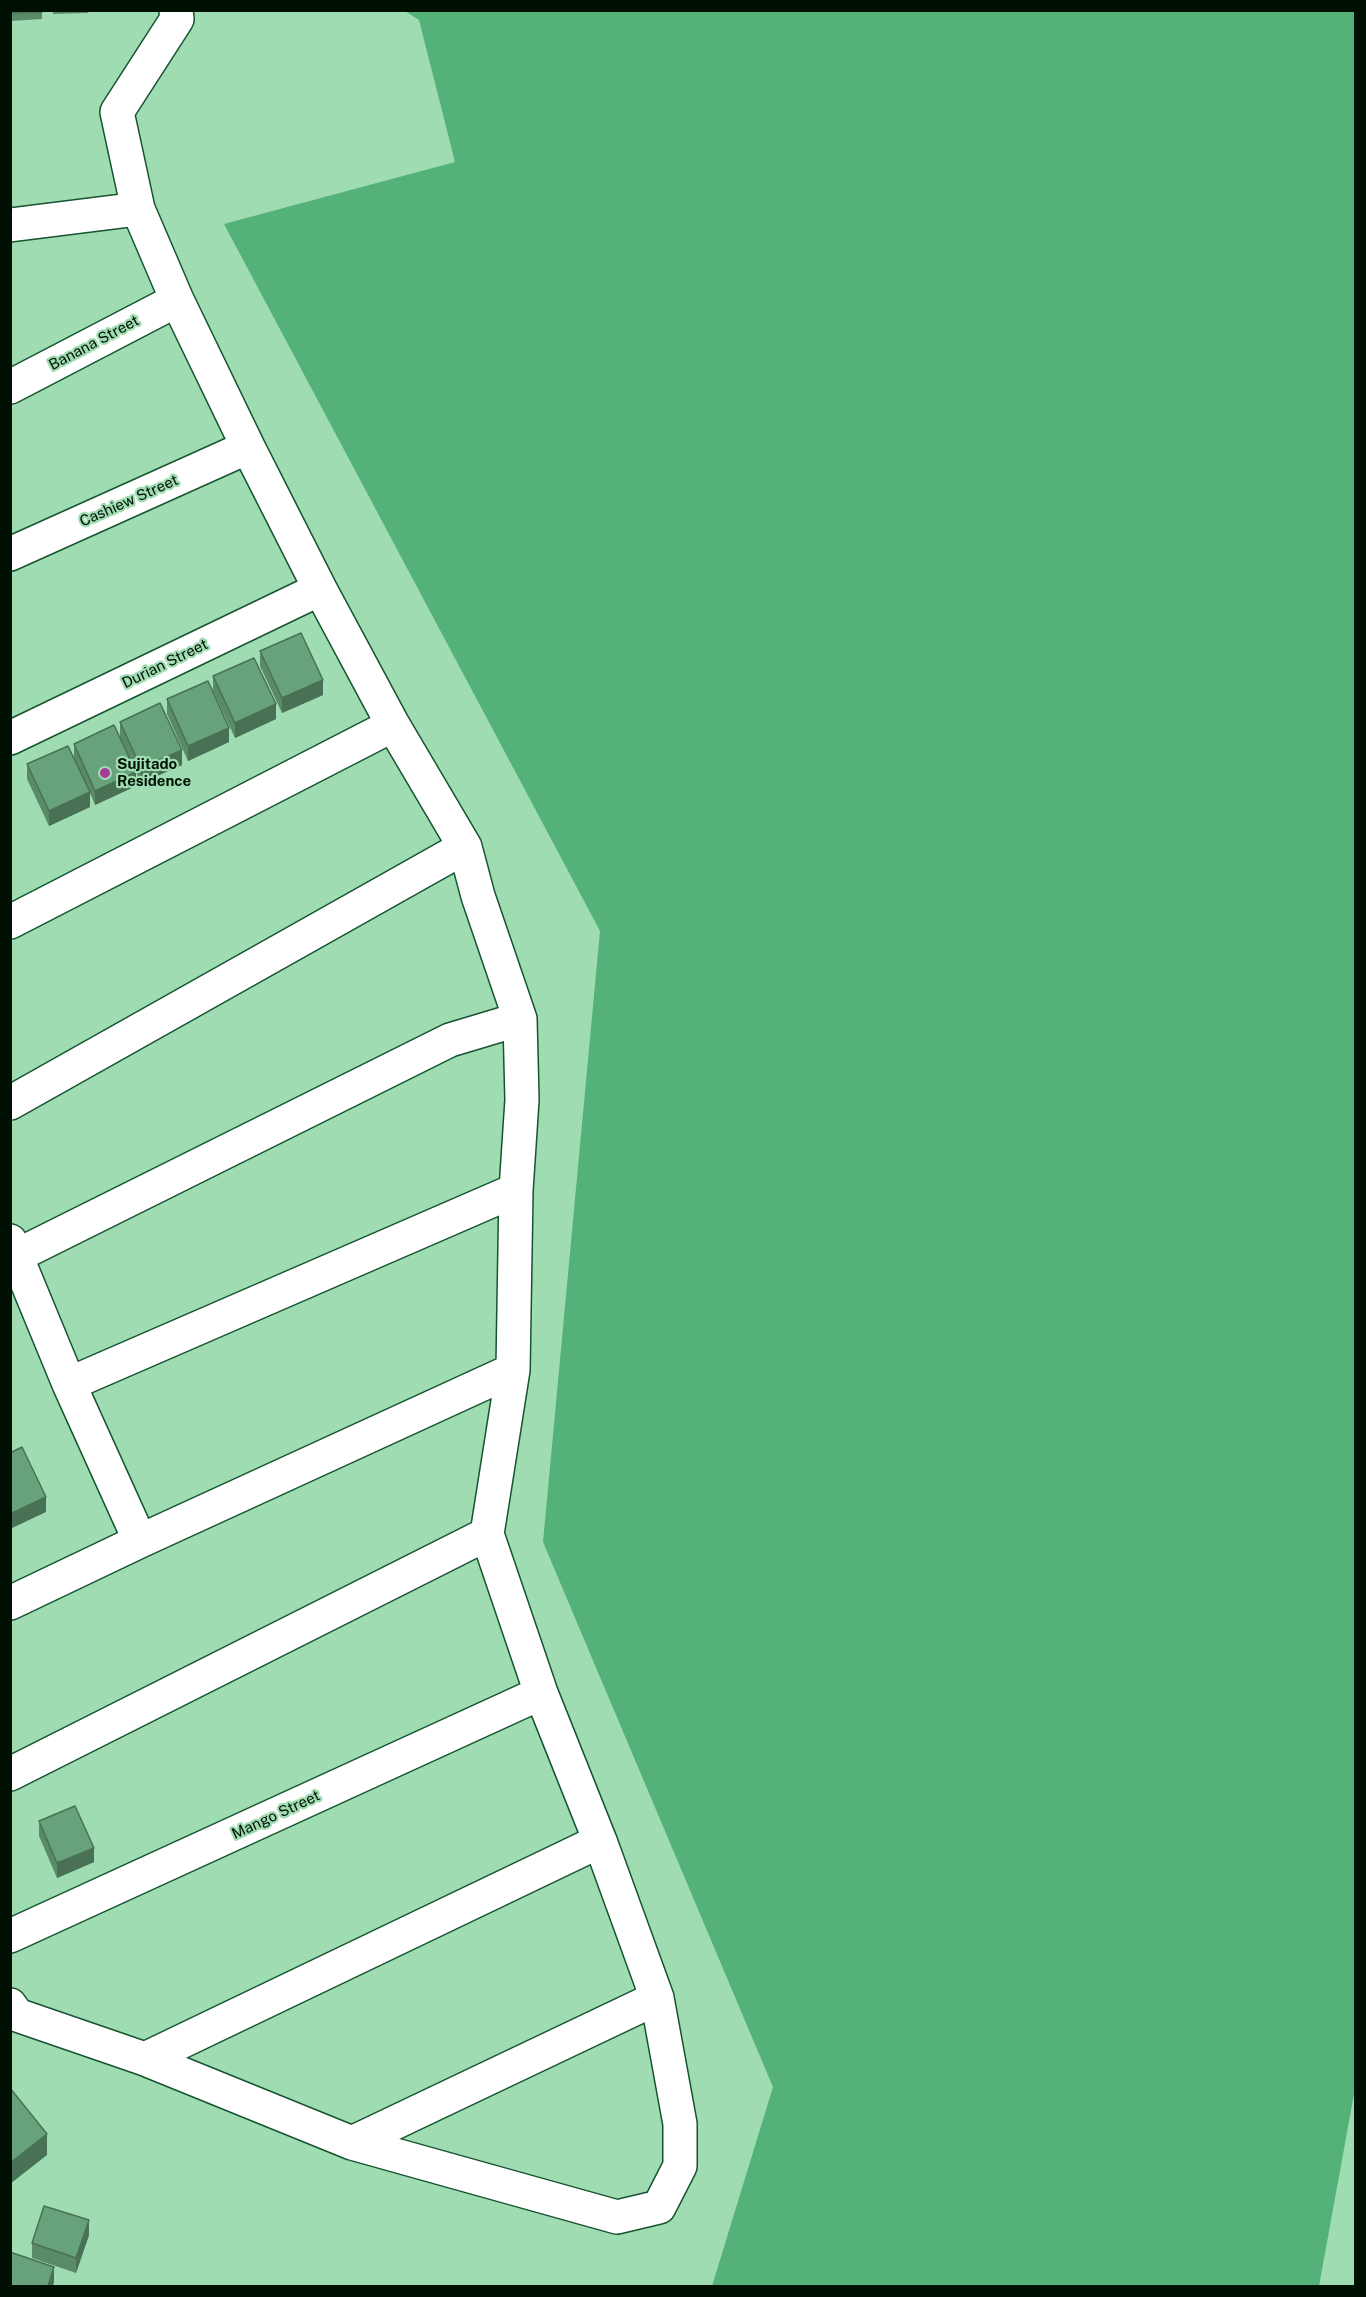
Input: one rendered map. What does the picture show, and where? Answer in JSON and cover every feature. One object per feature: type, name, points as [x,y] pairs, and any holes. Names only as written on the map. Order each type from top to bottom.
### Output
[{"type":"street","points":[[10,2005],[17,2015],[145,2059],[352,2143],[617,2217],[659,2207],[680,2166],[680,2124],[657,1998],[600,1841],[541,1693],[487,1534],[513,1370],[516,1190],[522,1100],[520,1019],[478,896],[465,847],[393,725],[320,589],[177,300],[138,209],[117,112],[177,19],[176,10]]},
{"type":"street","points":[[10,225],[138,209]]},
{"type":"street","name":"Banana Street","points":[[10,387],[177,300]]},
{"type":"street","name":"Cashiew Street","points":[[10,554],[248,447]]},
{"type":"street","name":"Durian Street","points":[[10,738],[320,589]]},
{"type":"street","points":[[10,922],[393,725]]},
{"type":"street","points":[[10,1102],[465,847]]},
{"type":"street","points":[[140,1540],[69,1384],[13,1248],[450,1040],[520,1019]]},
{"type":"street","points":[[69,1384],[516,1190]]},
{"type":"street","points":[[10,1603],[140,1540],[513,1370]]},
{"type":"street","points":[[10,1774],[487,1534]]},
{"type":"street","name":"Mango Street","points":[[10,1936],[541,1693]]},
{"type":"street","points":[[145,2059],[600,1841]]},
{"type":"street","points":[[352,2143],[657,1998]]},
{"type":"green space","points":[[405,11],[1355,11],[1356,2083],[1319,2286],[712,2286],[773,2087],[543,1542],[600,931],[224,224],[455,162],[419,20]]},
{"type":"building","points":[[10,10],[42,10],[42,12],[10,13]]},
{"type":"building","points":[[301,633],[323,680],[282,698],[260,651]]},
{"type":"building","points":[[254,658],[276,704],[235,723],[213,676]]},
{"type":"building","points":[[208,681],[229,728],[188,746],[167,699]]},
{"type":"building","points":[[160,703],[182,750],[141,768],[120,722]]},
{"type":"building","name":"Sujitado Residence","points":[[114,725],[136,772],[95,791],[74,744]]},
{"type":"building","points":[[68,746],[90,792],[49,811],[27,764]]},
{"type":"building","points":[[22,1447],[46,1497],[10,1514],[10,1453]]},
{"type":"building","points":[[75,1806],[94,1848],[57,1863],[39,1821]]},
{"type":"building","points":[[10,2088],[47,2134],[10,2163]]},
{"type":"building","points":[[44,2206],[89,2220],[76,2258],[32,2243]]},
{"type":"building","points":[[10,2252],[54,2267],[48,2286],[10,2286]]},
{"type":"place","name":"Sujitado Residence","points":[[105,773]]}]
